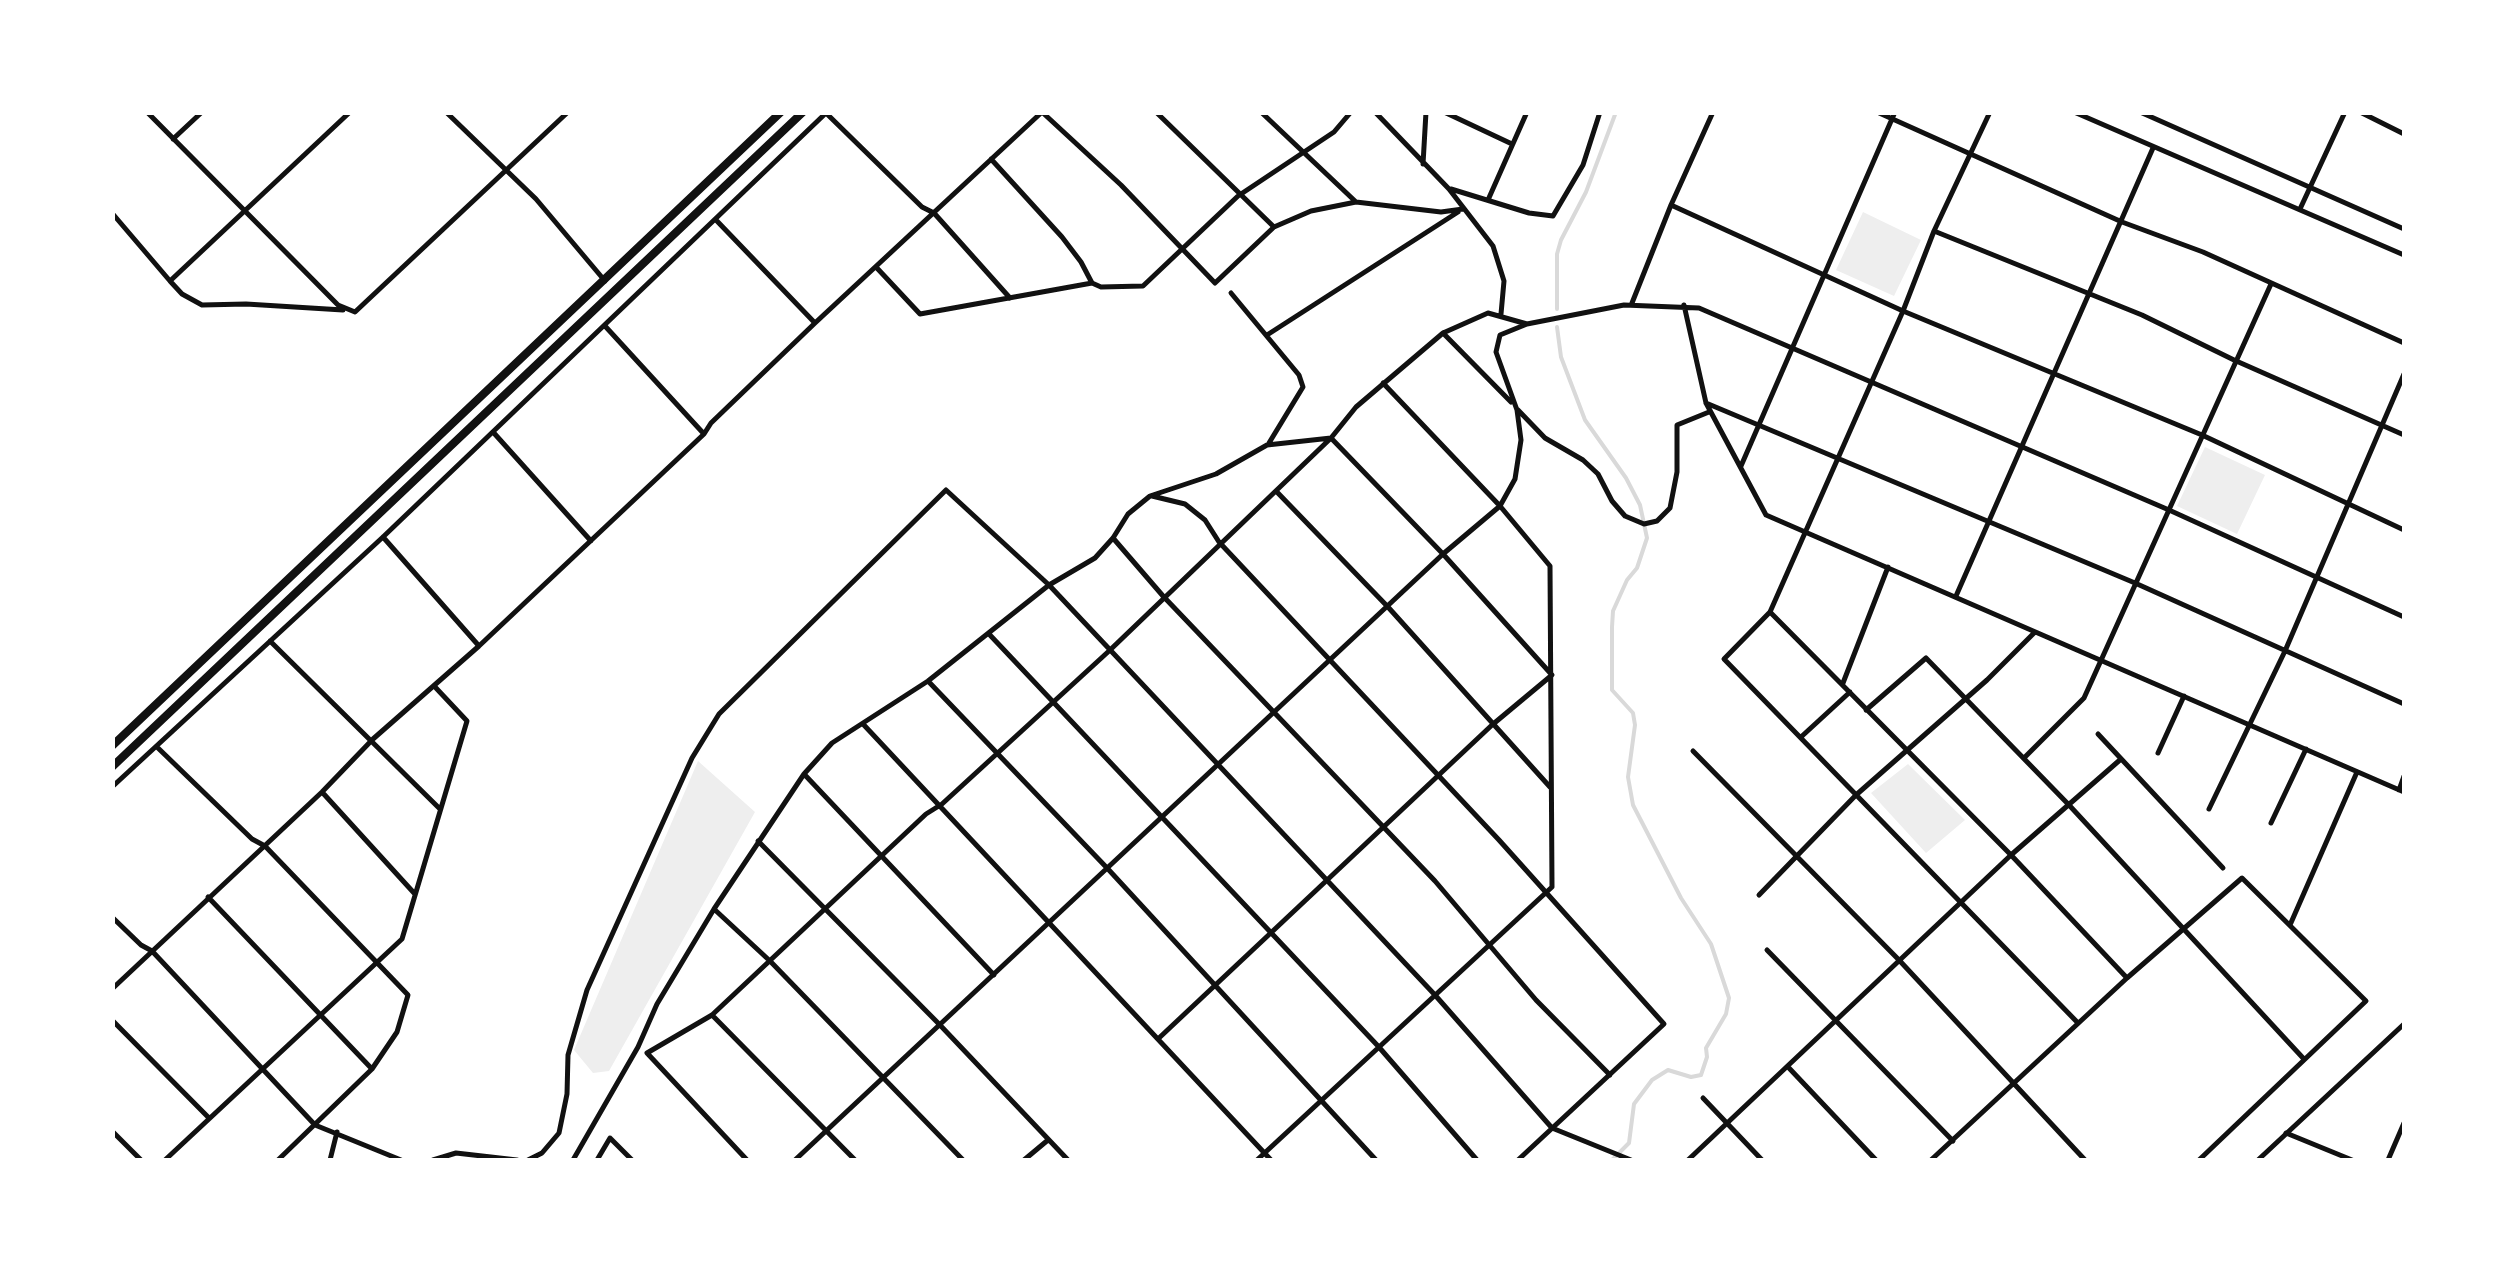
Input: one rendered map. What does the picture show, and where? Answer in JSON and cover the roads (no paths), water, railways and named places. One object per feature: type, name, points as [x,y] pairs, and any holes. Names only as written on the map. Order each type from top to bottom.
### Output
[{"type":"main road","points":[[112,746],[781,112]]},
{"type":"main road","points":[[112,767],[803,112]]},
{"type":"street","points":[[147,112],[346,310]]},
{"type":"street","points":[[173,139],[202,112]]},
{"type":"street","points":[[170,281],[350,112]]},
{"type":"street","points":[[446,112],[536,200],[605,281]]},
{"type":"street","points":[[112,213],[182,294],[202,304],[354,312],[568,112]]},
{"type":"street","points":[[1156,112],[1274,227]]},
{"type":"street","points":[[1261,112],[1356,202]]},
{"type":"street","points":[[991,159],[1062,237],[1092,283],[1100,287],[1143,286],[1238,196],[1334,132],[1350,112]]},
{"type":"street","points":[[1374,112],[1448,188],[1493,246],[1504,281],[1501,314]]},
{"type":"street","points":[[1422,164],[1426,112]]},
{"type":"street","points":[[1444,112],[1512,144]]},
{"type":"street","points":[[1488,200],[1527,112]]},
{"type":"street","points":[[1448,188],[1546,218],[1557,213],[1583,165],[1600,112]]},
{"type":"street","points":[[1632,304],[1671,205],[1714,112]]},
{"type":"street","points":[[1877,112],[2404,343]]},
{"type":"street","points":[[1990,112],[1770,612],[1724,659],[2078,1023]]},
{"type":"street","points":[[2074,112],[2404,255]]},
{"type":"street","points":[[2140,112],[2404,229]]},
{"type":"street","points":[[2300,208],[2345,112]]},
{"type":"street","points":[[2360,112],[2404,134]]},
{"type":"street","points":[[112,787],[382,537],[826,113],[922,207],[934,213],[1010,298]]},
{"type":"street","points":[[112,990],[1042,113],[1121,185],[1215,283],[1274,227],[1310,211],[1356,202],[1441,212],[1463,209]]},
{"type":"street","points":[[1741,466],[1893,116]]},
{"type":"street","points":[[1956,596],[2153,148]]},
{"type":"street","points":[[1671,205],[1903,310],[2202,434],[2404,530]]},
{"type":"street","points":[[1267,335],[1463,209]]},
{"type":"street","points":[[716,220],[815,323]]},
{"type":"street","points":[[1934,232],[2088,296],[2142,314],[2234,360],[2404,435]]},
{"type":"street","points":[[876,267],[920,314],[1092,283]]},
{"type":"street","points":[[2024,758],[2084,698],[2271,284]]},
{"type":"street","points":[[1231,293],[1300,375],[1303,387],[1267,446]]},
{"type":"street","points":[[795,1160],[1443,554],[1500,506],[1511,489],[1521,440],[1517,410],[1496,352],[1500,335],[1527,324],[1632,304],[1699,308],[2169,510],[2404,618]]},
{"type":"street","points":[[1684,305],[1709,412],[1766,515],[2402,791],[2404,776]]},
{"type":"street","points":[[647,1053],[712,1015],[1110,650],[1331,438],[1356,406],[1443,333],[1488,312],[1527,324]]},
{"type":"street","points":[[604,325],[704,434]]},
{"type":"street","points":[[1443,333],[1545,438],[1583,460],[1598,474],[1616,508],[1641,524],[1657,521],[1670,508],[1676,472],[1676,425],[1709,412]]},
{"type":"street","points":[[2209,809],[2286,651],[2404,374]]},
{"type":"street","points":[[1257,1160],[1552,887],[1550,566],[1500,506],[1384,383]]},
{"type":"street","points":[[1706,403],[2135,582],[2404,704]]},
{"type":"street","points":[[493,432],[591,541]]},
{"type":"street","points":[[573,1160],[638,1047],[657,1004],[714,909],[804,774],[832,743],[928,680],[1049,585],[1095,558],[1128,514],[1150,496],[1176,484],[1216,474],[1267,446],[1331,438]]},
{"type":"street","points":[[1331,438],[1552,675]]},
{"type":"street","points":[[528,1160],[542,1153],[559,1133],[567,1094],[568,1055],[587,990],[692,758],[718,714],[946,490],[1049,585],[1435,995],[1552,1128],[1631,1160]]},
{"type":"street","points":[[1276,491],[1388,607],[1552,789]]},
{"type":"street","points":[[1150,496],[1185,504],[1199,513],[1220,542],[1439,775],[1664,1024],[1518,1160]]},
{"type":"street","points":[[382,537],[479,646]]},
{"type":"street","points":[[1113,538],[1163,596],[1435,881],[1536,1000],[1610,1074]]},
{"type":"street","points":[[1842,683],[1888,567]]},
{"type":"street","points":[[1770,612],[2127,978]]},
{"type":"street","points":[[1759,895],[1856,795],[2036,631]]},
{"type":"street","points":[[990,634],[1378,1046],[1478,1160]]},
{"type":"street","points":[[270,641],[440,808]]},
{"type":"street","points":[[1866,710],[1926,658],[2069,805],[2303,1058]]},
{"type":"street","points":[[1159,1038],[1492,725],[1552,675]]},
{"type":"street","points":[[928,680],[1376,1160]]},
{"type":"street","points":[[165,1160],[402,939],[467,721],[435,686]]},
{"type":"street","points":[[1800,738],[1850,692]]},
{"type":"street","points":[[2158,753],[2184,696]]},
{"type":"street","points":[[864,724],[1271,1160]]},
{"type":"street","points":[[2098,734],[2224,868]]},
{"type":"street","points":[[139,742],[150,752]]},
{"type":"street","points":[[158,748],[252,839],[265,846],[408,995],[397,1032],[372,1069],[278,1160]]},
{"type":"street","points":[[2270,823],[2306,749]]},
{"type":"street","points":[[1693,751],[1899,960],[2085,1160]]},
{"type":"street","points":[[1688,1160],[2011,855],[2122,760]]},
{"type":"street","points":[[2290,926],[2358,772]]},
{"type":"street","points":[[804,774],[994,975]]},
{"type":"street","points":[[322,792],[415,894]]},
{"type":"street","points":[[758,841],[1068,1160]]},
{"type":"street","points":[[1931,1160],[2127,978],[2242,878],[2366,1000],[2199,1160]]},
{"type":"street","points":[[208,897],[372,1069]]},
{"type":"street","points":[[714,909],[963,1160]]},
{"type":"street","points":[[112,917],[152,952],[315,1124],[400,1160]]},
{"type":"street","points":[[1767,950],[1953,1140]]},
{"type":"street","points":[[712,1015],[855,1160]]},
{"type":"street","points":[[112,1020],[209,1118]]},
{"type":"street","points":[[2258,1160],[2404,1024]]},
{"type":"street","points":[[638,1047],[747,1160]]},
{"type":"street","points":[[1788,1067],[1876,1160]]},
{"type":"street","points":[[1702,1098],[1762,1160]]},
{"type":"street","points":[[2388,1160],[2404,1122]]},
{"type":"street","points":[[112,1131],[141,1160]]},
{"type":"street","points":[[330,1160],[337,1132]]},
{"type":"street","points":[[2286,1134],[2350,1160]]},
{"type":"street","points":[[596,1160],[610,1138],[632,1160]]},
{"type":"street","points":[[1024,1160],[1048,1140]]},
{"type":"street","points":[[433,1160],[456,1153],[516,1160]]},
{"type":"waterway","points":[[1557,309],[1557,254],[1561,240],[1586,192],[1616,112]]},
{"type":"waterway","points":[[1557,327],[1561,357],[1585,420],[1626,478],[1640,505],[1647,538],[1637,568],[1613,611],[1612,627],[1612,690],[1633,713],[1635,725],[1628,777],[1633,805],[1681,898],[1711,944],[1729,998],[1726,1014],[1706,1048],[1701,1075],[1691,1077],[1668,1070],[1652,1080],[1634,1104],[1629,1143],[1612,1160]]}]
